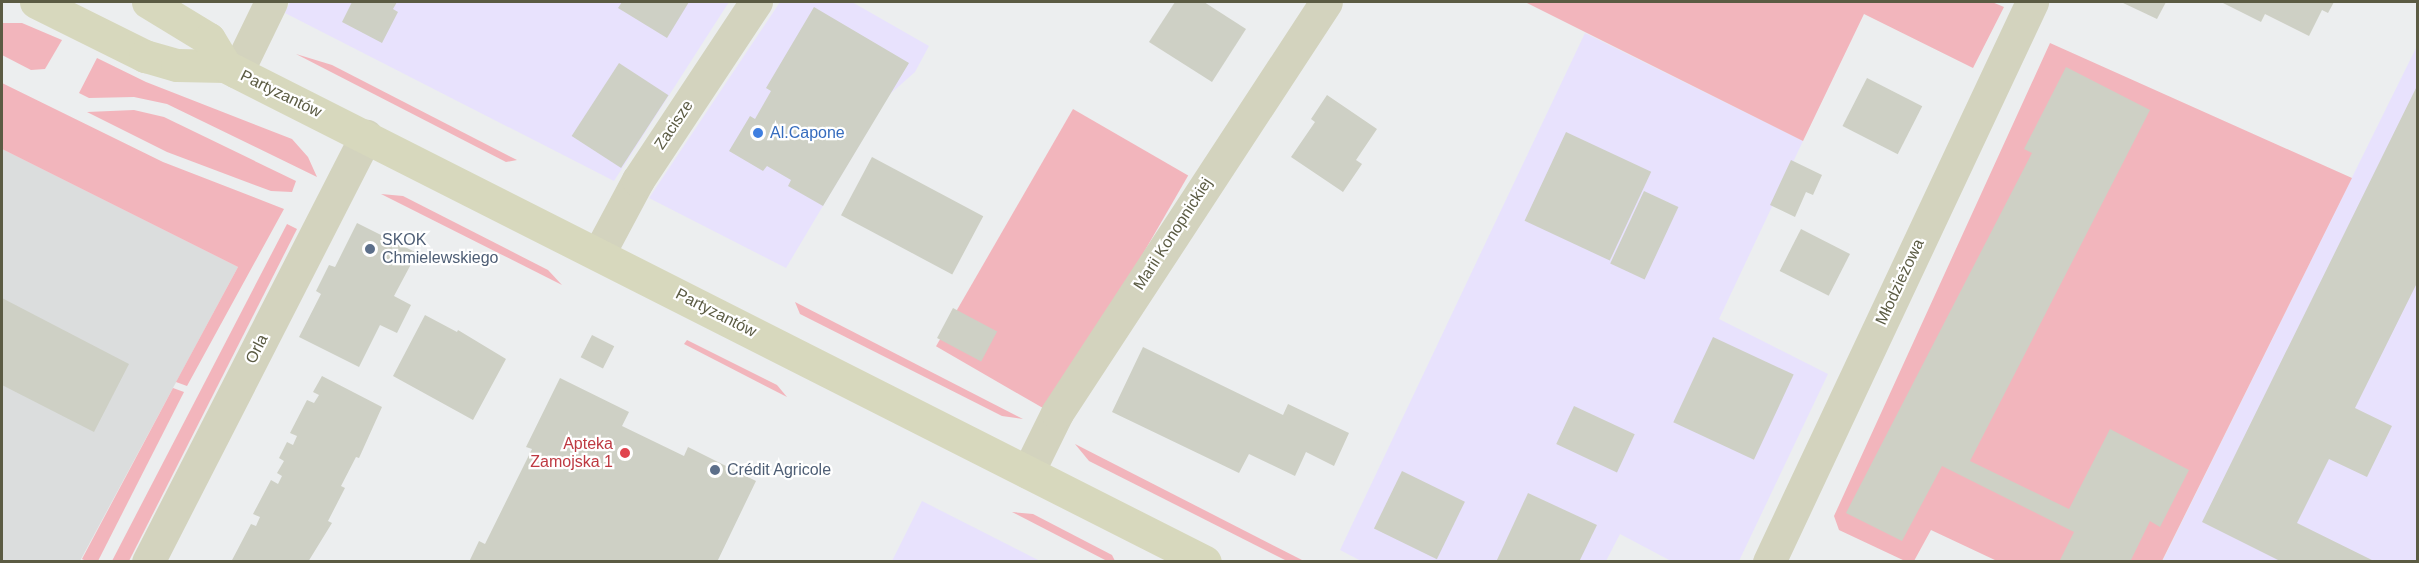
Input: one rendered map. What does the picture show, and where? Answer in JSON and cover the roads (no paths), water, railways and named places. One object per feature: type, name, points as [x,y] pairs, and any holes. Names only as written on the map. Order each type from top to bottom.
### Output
[{"type":"main road","name":"Partyzantów","points":[[36,2],[145,56],[177,64],[231,69],[1205,561]]},
{"type":"main road","name":"Partyzantów","points":[[148,2],[209,39],[231,69]]},
{"type":"street","points":[[231,69],[271,2]]},
{"type":"street","name":"Zacisze","points":[[599,253],[638,180],[756,2]]},
{"type":"street","name":"Marii Konopnickiej","points":[[1028,472],[1057,413],[1326,2]]},
{"type":"street","name":"Młodzieżowa","points":[[1769,561],[2032,2]]},
{"type":"street","name":"Orla","points":[[148,561],[366,136]]},
{"type":"place","name":"Al.Capone","points":[[758,133]]},
{"type":"place","name":"SKOK Chmielewskiego","points":[[370,249]]},
{"type":"place","name":"Apteka Zamojska 1","points":[[625,453]]},
{"type":"place","name":"Crédit Agricole","points":[[715,470]]}]
